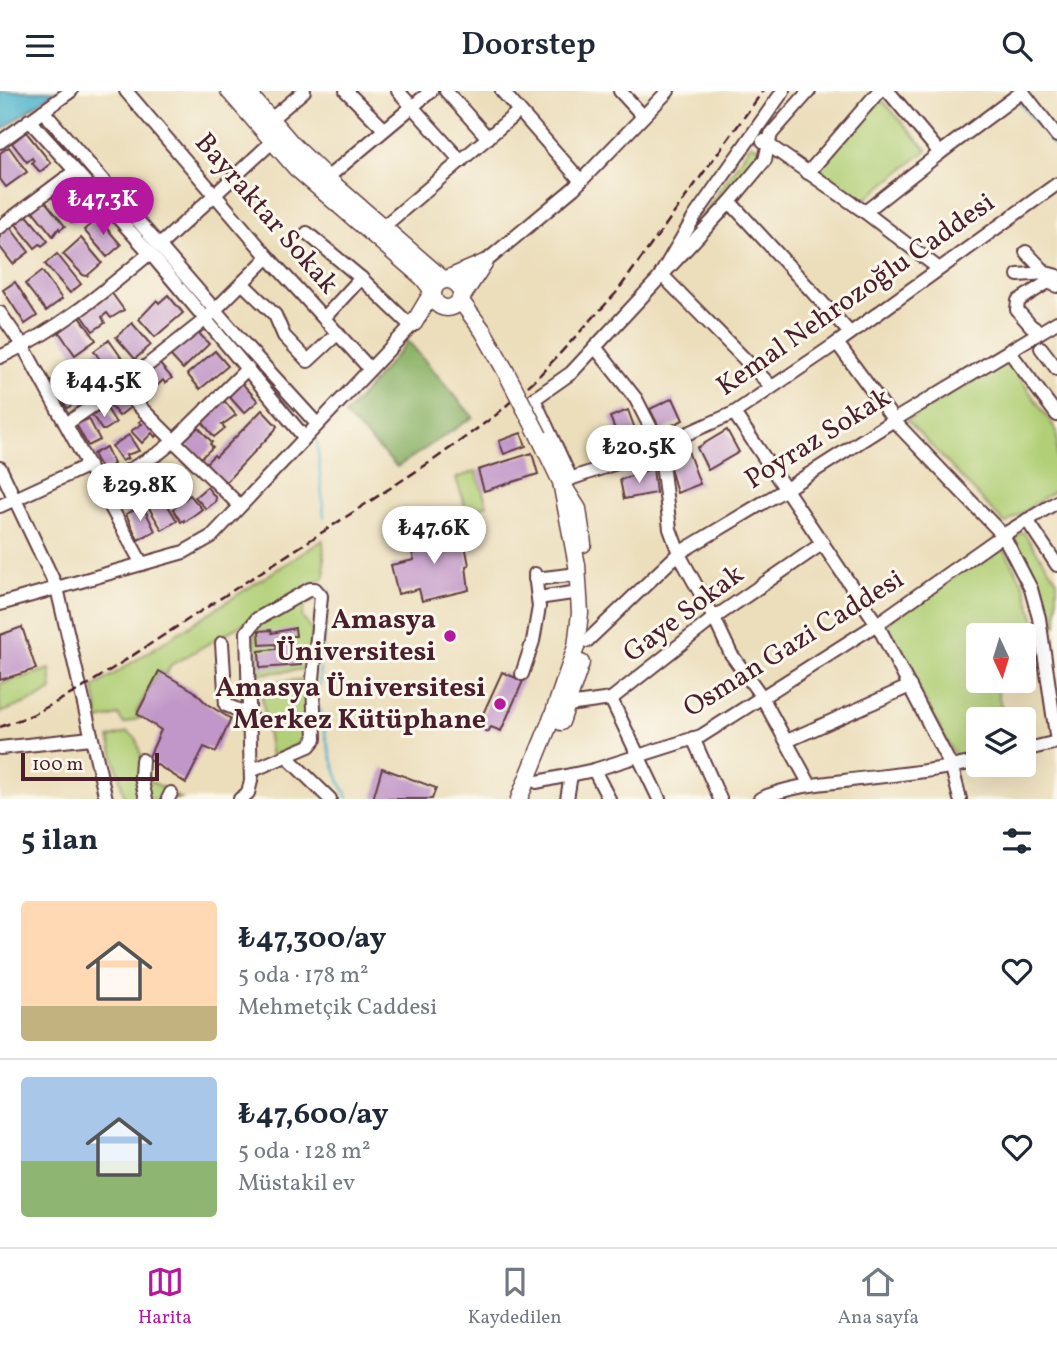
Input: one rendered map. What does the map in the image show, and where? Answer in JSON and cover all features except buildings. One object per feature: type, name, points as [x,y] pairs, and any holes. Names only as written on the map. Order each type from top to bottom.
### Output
[{"type":"main road","points":[[229,91],[296,168],[423,278],[438,286],[457,285],[461,293],[454,304]]},
{"type":"main road","points":[[246,91],[292,144],[383,227],[438,286],[436,304],[454,304],[483,331],[539,436],[566,480],[578,509],[588,584],[587,641],[568,705],[531,799]]},
{"type":"main road","points":[[412,325],[438,286],[484,263]]},
{"type":"main road","points":[[412,325],[454,304],[484,263]]},
{"type":"main road","points":[[519,799],[576,647],[580,613],[578,574],[566,480]]},
{"type":"street","points":[[0,142],[71,91]]},
{"type":"street","name":"Bayraktar Sokak","points":[[126,91],[268,257],[370,369]]},
{"type":"street","points":[[271,120],[304,91]]},
{"type":"street","points":[[346,91],[384,129]]},
{"type":"street","points":[[398,91],[461,161]]},
{"type":"street","points":[[327,178],[431,91]]},
{"type":"street","points":[[446,91],[488,138]]},
{"type":"street","points":[[502,91],[581,181]]},
{"type":"street","points":[[620,91],[643,117]]},
{"type":"street","points":[[484,263],[581,181],[667,91]]},
{"type":"street","points":[[661,274],[695,216],[783,91]]},
{"type":"street","points":[[566,480],[534,399],[570,373],[730,202],[765,160],[771,134],[809,91]]},
{"type":"street","points":[[808,173],[879,91]]},
{"type":"street","points":[[888,91],[940,153]]},
{"type":"street","points":[[998,91],[1019,94],[1057,136]]},
{"type":"street","points":[[865,212],[1019,94]]},
{"type":"street","points":[[43,110],[210,315],[248,368],[304,436]]},
{"type":"street","points":[[383,227],[519,111]]},
{"type":"street","points":[[29,120],[75,171],[155,249]]},
{"type":"street","points":[[753,133],[865,212],[938,268]]},
{"type":"street","points":[[0,357],[23,346],[90,304],[155,249],[272,142]]},
{"type":"street","points":[[0,227],[75,171]]},
{"type":"street","name":"Kemal Nehrozoğlu Caddesi","points":[[566,480],[660,446],[734,413],[837,343],[1057,185]]},
{"type":"street","points":[[730,202],[850,333]]},
{"type":"street","points":[[0,604],[184,552],[212,536],[412,325],[307,233]]},
{"type":"street","points":[[1026,252],[1052,274]]},
{"type":"street","points":[[66,424],[120,387],[210,315],[268,257]]},
{"type":"street","points":[[661,274],[771,386]]},
{"type":"street","points":[[1018,275],[1052,274]]},
{"type":"street","points":[[324,318],[361,278]]},
{"type":"street","points":[[1040,332],[1017,310],[1017,301],[1048,282],[1057,286]]},
{"type":"street","points":[[242,283],[275,314],[284,336],[308,361],[338,333]]},
{"type":"street","points":[[0,313],[23,346],[142,564]]},
{"type":"street","points":[[210,315],[317,424]]},
{"type":"street","name":"Poyraz Sokak","points":[[587,641],[679,553],[786,489],[894,419],[1057,322]]},
{"type":"street","points":[[837,343],[894,419],[1003,535],[1031,589],[1040,618],[1057,742],[1036,748]]},
{"type":"street","points":[[595,347],[636,399],[660,446],[670,529],[679,553],[731,654],[762,697],[822,799]]},
{"type":"street","points":[[1041,348],[1057,369]]},
{"type":"street","points":[[1009,351],[1057,415]]},
{"type":"street","points":[[100,487],[159,453],[248,368]]},
{"type":"street","points":[[120,387],[240,506]]},
{"type":"street","points":[[734,413],[877,624],[952,768],[960,799]]},
{"type":"street","points":[[0,506],[89,465]]},
{"type":"street","points":[[0,468],[57,588],[106,799]]},
{"type":"street","name":"Osman Gazi Caddesi","points":[[537,782],[594,770],[701,736],[877,624],[1003,535],[1057,502]]},
{"type":"street","points":[[1027,520],[1057,565]]},
{"type":"street","name":"Gaye Sokak","points":[[568,705],[611,699],[714,618],[823,543]]},
{"type":"street","points":[[522,674],[533,641],[539,607],[535,576],[578,574]]},
{"type":"street","points":[[240,799],[249,790],[251,771],[245,636],[257,619],[310,589],[318,590],[321,596],[313,679],[315,739],[309,746],[251,771]]},
{"type":"street","points":[[538,598],[579,592]]},
{"type":"street","points":[[222,643],[226,705],[250,715]]},
{"type":"street","points":[[787,741],[910,687]]},
{"type":"street","points":[[611,699],[659,799]]},
{"type":"street","points":[[0,748],[91,738]]},
{"type":"street","points":[[693,738],[720,799]]},
{"type":"street","points":[[142,760],[141,778],[146,799]]},
{"type":"street","points":[[291,761],[330,799]]},
{"type":"street","points":[[760,799],[774,793],[815,785],[966,764]]},
{"type":"street","points":[[594,770],[608,799]]},
{"type":"street","points":[[567,799],[571,775]]},
{"type":"green space","points":[[880,98],[927,150],[863,201],[816,171]]},
{"type":"green space","points":[[751,144],[759,148],[749,174],[673,259]]},
{"type":"green space","points":[[408,341],[473,417],[397,467],[345,415]]},
{"type":"green space","points":[[1008,361],[1057,431],[1057,489],[1005,524],[907,420]]},
{"type":"green space","points":[[476,471],[487,505],[467,512],[456,478]]},
{"type":"green space","points":[[1023,532],[1057,580],[1057,625],[1051,628],[1043,590],[1014,538]]},
{"type":"green space","points":[[323,540],[325,577],[171,665],[166,675],[159,671],[136,712],[140,718],[124,724],[118,715],[99,720],[94,687]]},
{"type":"green space","points":[[1001,544],[1024,585],[1035,623],[966,623],[966,693],[998,693],[1001,707],[966,707],[966,757],[957,759],[883,625]]},
{"type":"green space","points":[[314,594],[316,599],[305,604],[302,617],[313,632],[306,669],[258,674],[253,627]]},
{"type":"green space","points":[[1036,626],[1037,629],[1040,669],[1036,670]]},
{"type":"green space","points":[[50,669],[52,690],[0,713],[0,684]]},
{"type":"green space","points":[[308,679],[311,738],[271,757],[260,683]]},
{"type":"green space","points":[[127,732],[136,738],[148,779],[181,799],[125,799],[109,738]]},
{"type":"water","points":[[0,91],[55,91],[0,131]]},
{"type":"waterway","points":[[1017,100],[1057,149]]},
{"type":"waterway","points":[[259,369],[308,429]]},
{"type":"waterway","points":[[314,437],[317,442],[324,517]]},
{"type":"waterway","points":[[322,650],[329,590]]},
{"type":"waterway","points":[[319,685],[320,668]]},
{"type":"waterway","points":[[320,709],[331,755],[348,799]]},
{"type":"railway","points":[[0,727],[32,715],[81,689],[435,459],[496,415],[538,377],[616,293],[763,91]]},
{"type":"place","name":"Amasya Üniversitesi","points":[[450,636]]},
{"type":"place","name":"Amasya Üniversitesi Merkez Kütüphane","points":[[500,704]]}]
